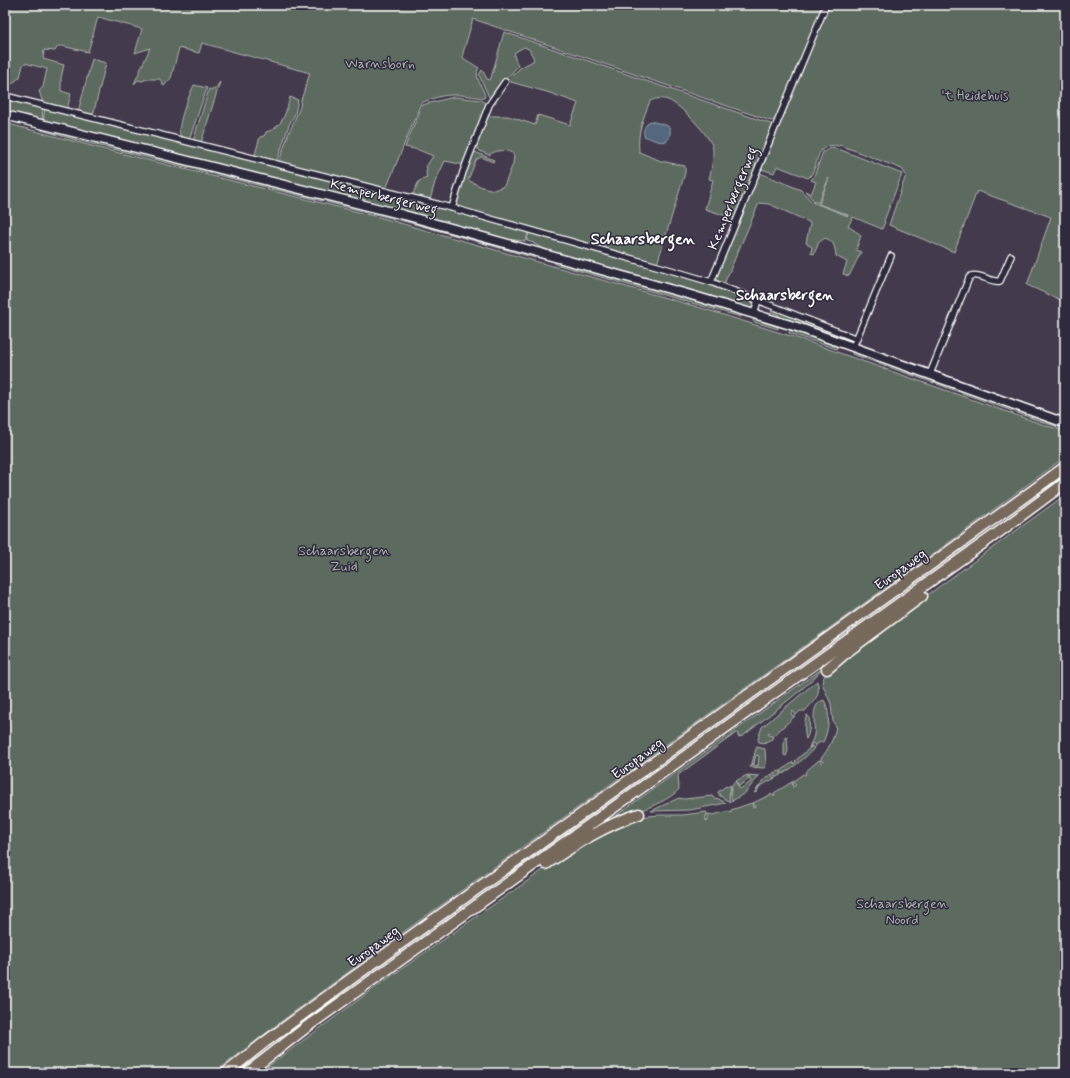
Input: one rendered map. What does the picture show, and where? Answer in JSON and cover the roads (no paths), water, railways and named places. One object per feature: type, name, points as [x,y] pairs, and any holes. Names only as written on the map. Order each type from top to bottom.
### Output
[{"type":"highway","name":"Europaweg","points":[[226,1073],[265,1042],[348,981],[1065,467]]},
{"type":"highway","name":"Europaweg","points":[[247,1073],[308,1026],[999,532],[1065,483]]},
{"type":"highway","points":[[827,669],[954,572],[999,532]]},
{"type":"highway","points":[[451,924],[498,896],[579,842],[608,826],[639,814]]},
{"type":"main road","name":"Kemperbergerweg","points":[[5,115],[433,222],[754,314],[853,347],[1065,423]]},
{"type":"street","name":"Kemperbergerweg","points":[[712,282],[826,5]]},
{"type":"street","name":"Kemperbergerweg","points":[[452,208],[463,172],[489,105],[505,82]]},
{"type":"street","name":"Kemperbergerweg","points":[[5,96],[452,208],[712,282],[857,339]]},
{"type":"street","points":[[853,347],[891,256]]},
{"type":"street","points":[[930,374],[969,278],[976,275],[995,281],[1000,281],[1010,256]]},
{"type":"street","points":[[754,314],[758,300]]},
{"type":"water","points":[[650,121],[666,125],[670,128],[670,135],[666,141],[662,142],[644,136],[645,128]]},
{"type":"district","name":"Schaarsbergen","points":[[643,238]]},
{"type":"district","name":"Schaarsbergen","points":[[785,295]]},
{"type":"park label","name":"Warnsborn","points":[[380,63]]},
{"type":"park label","name":"'t Heidehuis","points":[[975,95]]},
{"type":"park label","name":"Schaarsbergen Zuid","points":[[344,558]]},
{"type":"park label","name":"Schaarsbergen Noord","points":[[902,912]]}]
